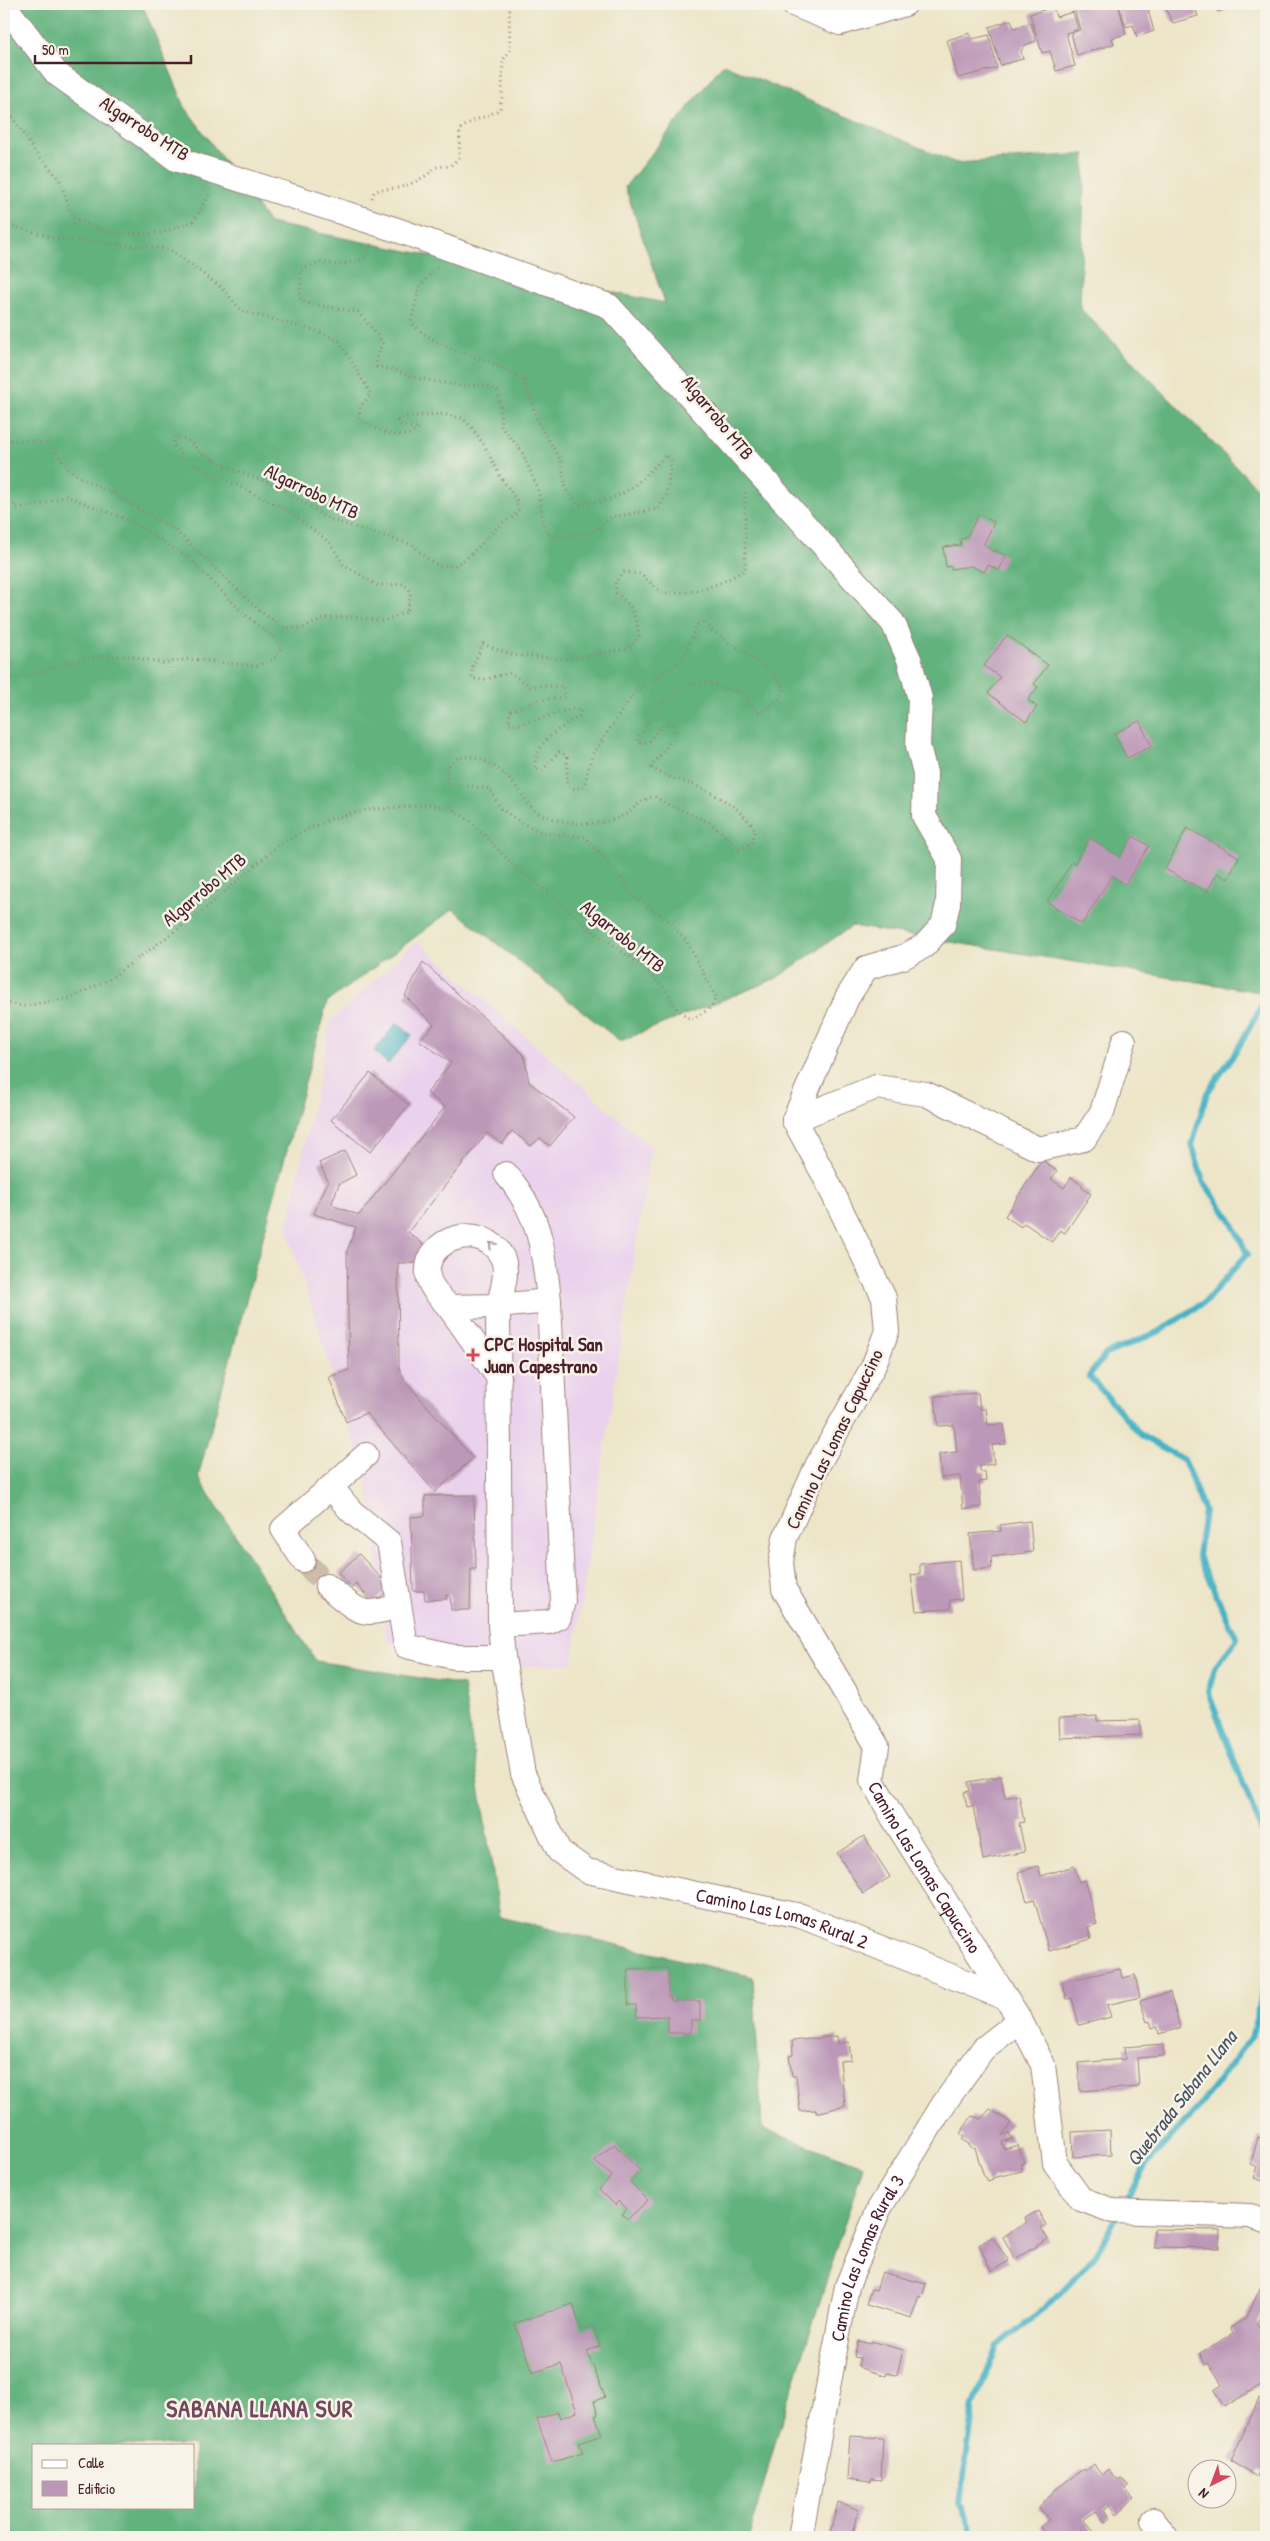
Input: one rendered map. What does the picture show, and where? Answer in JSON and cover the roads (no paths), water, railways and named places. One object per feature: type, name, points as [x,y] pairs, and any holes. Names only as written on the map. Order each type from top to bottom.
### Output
[{"type":"street","points":[[793,4],[840,23],[905,4]]},
{"type":"street","points":[[4,5],[57,74],[176,159],[373,222],[608,306],[893,623],[909,659],[920,699],[918,746],[925,773],[924,816],[949,859],[948,904],[943,925],[924,946],[903,957],[866,968],[847,998],[794,1120]]},
{"type":"street","points":[[794,1120],[876,1087],[926,1094],[1038,1149],[1084,1139],[1102,1112],[1124,1041]]},
{"type":"street","name":"Camino Las Lomas Capuccino","points":[[794,1120],[823,1173],[884,1298],[887,1331],[873,1367],[817,1466],[785,1538],[781,1562],[784,1590],[877,1746],[872,1780],[1003,1997],[1020,2020],[1043,2065],[1055,2163],[1081,2199],[1113,2212],[1250,2216],[1266,2221]]},
{"type":"street","points":[[500,1625],[549,1622],[560,1617],[563,1601],[549,1301],[544,1252],[535,1221],[523,1194],[506,1174]]},
{"type":"street","points":[[331,1487],[352,1511],[389,1542],[389,1609],[406,1646],[454,1657],[503,1657],[500,1625],[499,1378],[498,1306],[504,1283],[503,1258],[486,1239],[464,1236],[446,1242],[433,1254],[428,1275],[436,1294],[449,1307],[499,1378]]},
{"type":"street","points":[[449,1307],[498,1306],[549,1301]]},
{"type":"street","points":[[303,1560],[283,1529],[366,1455]]},
{"type":"street","points":[[327,1586],[359,1612],[389,1609]]},
{"type":"street","name":"Camino Las Lomas Rural 2","points":[[503,1657],[523,1774],[559,1851],[587,1870],[801,1916],[1003,1997]]},
{"type":"street","name":"Camino Las Lomas Rural 3","points":[[800,2537],[847,2286],[875,2218],[943,2106],[983,2049],[1020,2020]]},
{"type":"water","points":[[397,1023],[412,1035],[388,1064],[374,1051]]},
{"type":"waterway","name":"Quebrada Sabana Llana","points":[[1266,998],[1237,1050],[1207,1093],[1192,1145],[1203,1181],[1232,1222],[1247,1254],[1206,1301],[1160,1331],[1106,1354],[1089,1376],[1142,1436],[1184,1460],[1204,1511],[1198,1556],[1237,1639],[1216,1666],[1208,1692],[1266,1843]]},
{"type":"waterway","name":"Quebrada Sabana Llana","points":[[1123,2205],[1146,2164],[1199,2107],[1251,2038],[1266,1980]]},
{"type":"waterway","name":"Quebrada Sabana Llana","points":[[975,2537],[960,2503],[974,2405],[998,2346],[1061,2293],[1094,2257],[1117,2216]]},
{"type":"tunnel","points":[[303,1560],[327,1586]]},
{"type":"place","name":"CPC Hospital San Juan Capestrano","points":[[473,1355]]},
{"type":"district","name":"SABANA LLANA SUR","points":[[260,2408]]}]
